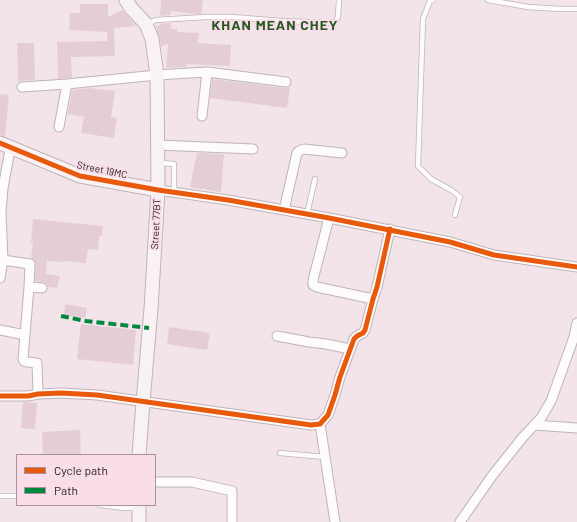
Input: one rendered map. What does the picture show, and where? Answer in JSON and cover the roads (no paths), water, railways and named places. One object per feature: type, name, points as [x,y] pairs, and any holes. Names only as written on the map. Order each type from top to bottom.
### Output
[{"type":"street","name":"Street 77BT","points":[[126,0],[131,8],[146,24],[152,39],[157,75],[158,190],[151,309],[142,402],[140,454]]},
{"type":"street","points":[[202,116],[207,72]]},
{"type":"street","points":[[22,87],[207,72],[286,82]]},
{"type":"street","points":[[59,127],[67,84]]},
{"type":"street","points":[[0,278],[3,260],[1,213],[3,188],[9,155],[6,145]]},
{"type":"street","name":"Street 19MC","points":[[6,145],[80,176],[158,190]]},
{"type":"street","points":[[157,145],[253,149]]},
{"type":"street","points":[[284,210],[297,153],[299,151],[304,149],[342,153]]},
{"type":"street","points":[[158,190],[228,200],[390,229],[450,242],[494,254],[577,267]]},
{"type":"street","points":[[328,218],[313,285],[373,299]]},
{"type":"street","points":[[0,396],[28,396],[61,393],[97,395],[311,425],[320,424],[328,415],[354,339],[365,330],[377,287],[390,229]]},
{"type":"street","points":[[3,260],[30,264],[23,359],[27,362],[37,363],[38,394]]},
{"type":"street","points":[[29,287],[42,288]]},
{"type":"street","points":[[460,522],[492,476],[523,437],[541,418],[551,401],[574,337],[577,323]]},
{"type":"street","points":[[0,330],[25,335]]},
{"type":"street","points":[[278,336],[350,349]]},
{"type":"street","points":[[320,424],[335,522]]},
{"type":"street","points":[[534,425],[577,428]]},
{"type":"street","points":[[156,482],[192,482],[232,491],[232,522]]},
{"type":"street","points":[[139,506],[139,522]]},
{"type":"lane","points":[[146,24],[156,20],[206,17],[232,17],[333,23],[338,19],[339,0]]},
{"type":"lane","points":[[433,0],[430,1],[423,18],[418,166],[431,179],[451,190],[460,197],[455,215]]},
{"type":"lane","points":[[488,0],[528,7],[577,9]]},
{"type":"lane","points":[[158,163],[174,164],[174,192]]},
{"type":"lane","points":[[307,214],[315,179]]},
{"type":"lane","points":[[280,453],[325,457]]},
{"type":"lane","points":[[0,496],[16,496]]},
{"type":"lane","points":[[108,506],[124,508],[139,506]]},
{"type":"district","name":"KHAN MEAN CHEY","points":[[275,25]]}]
